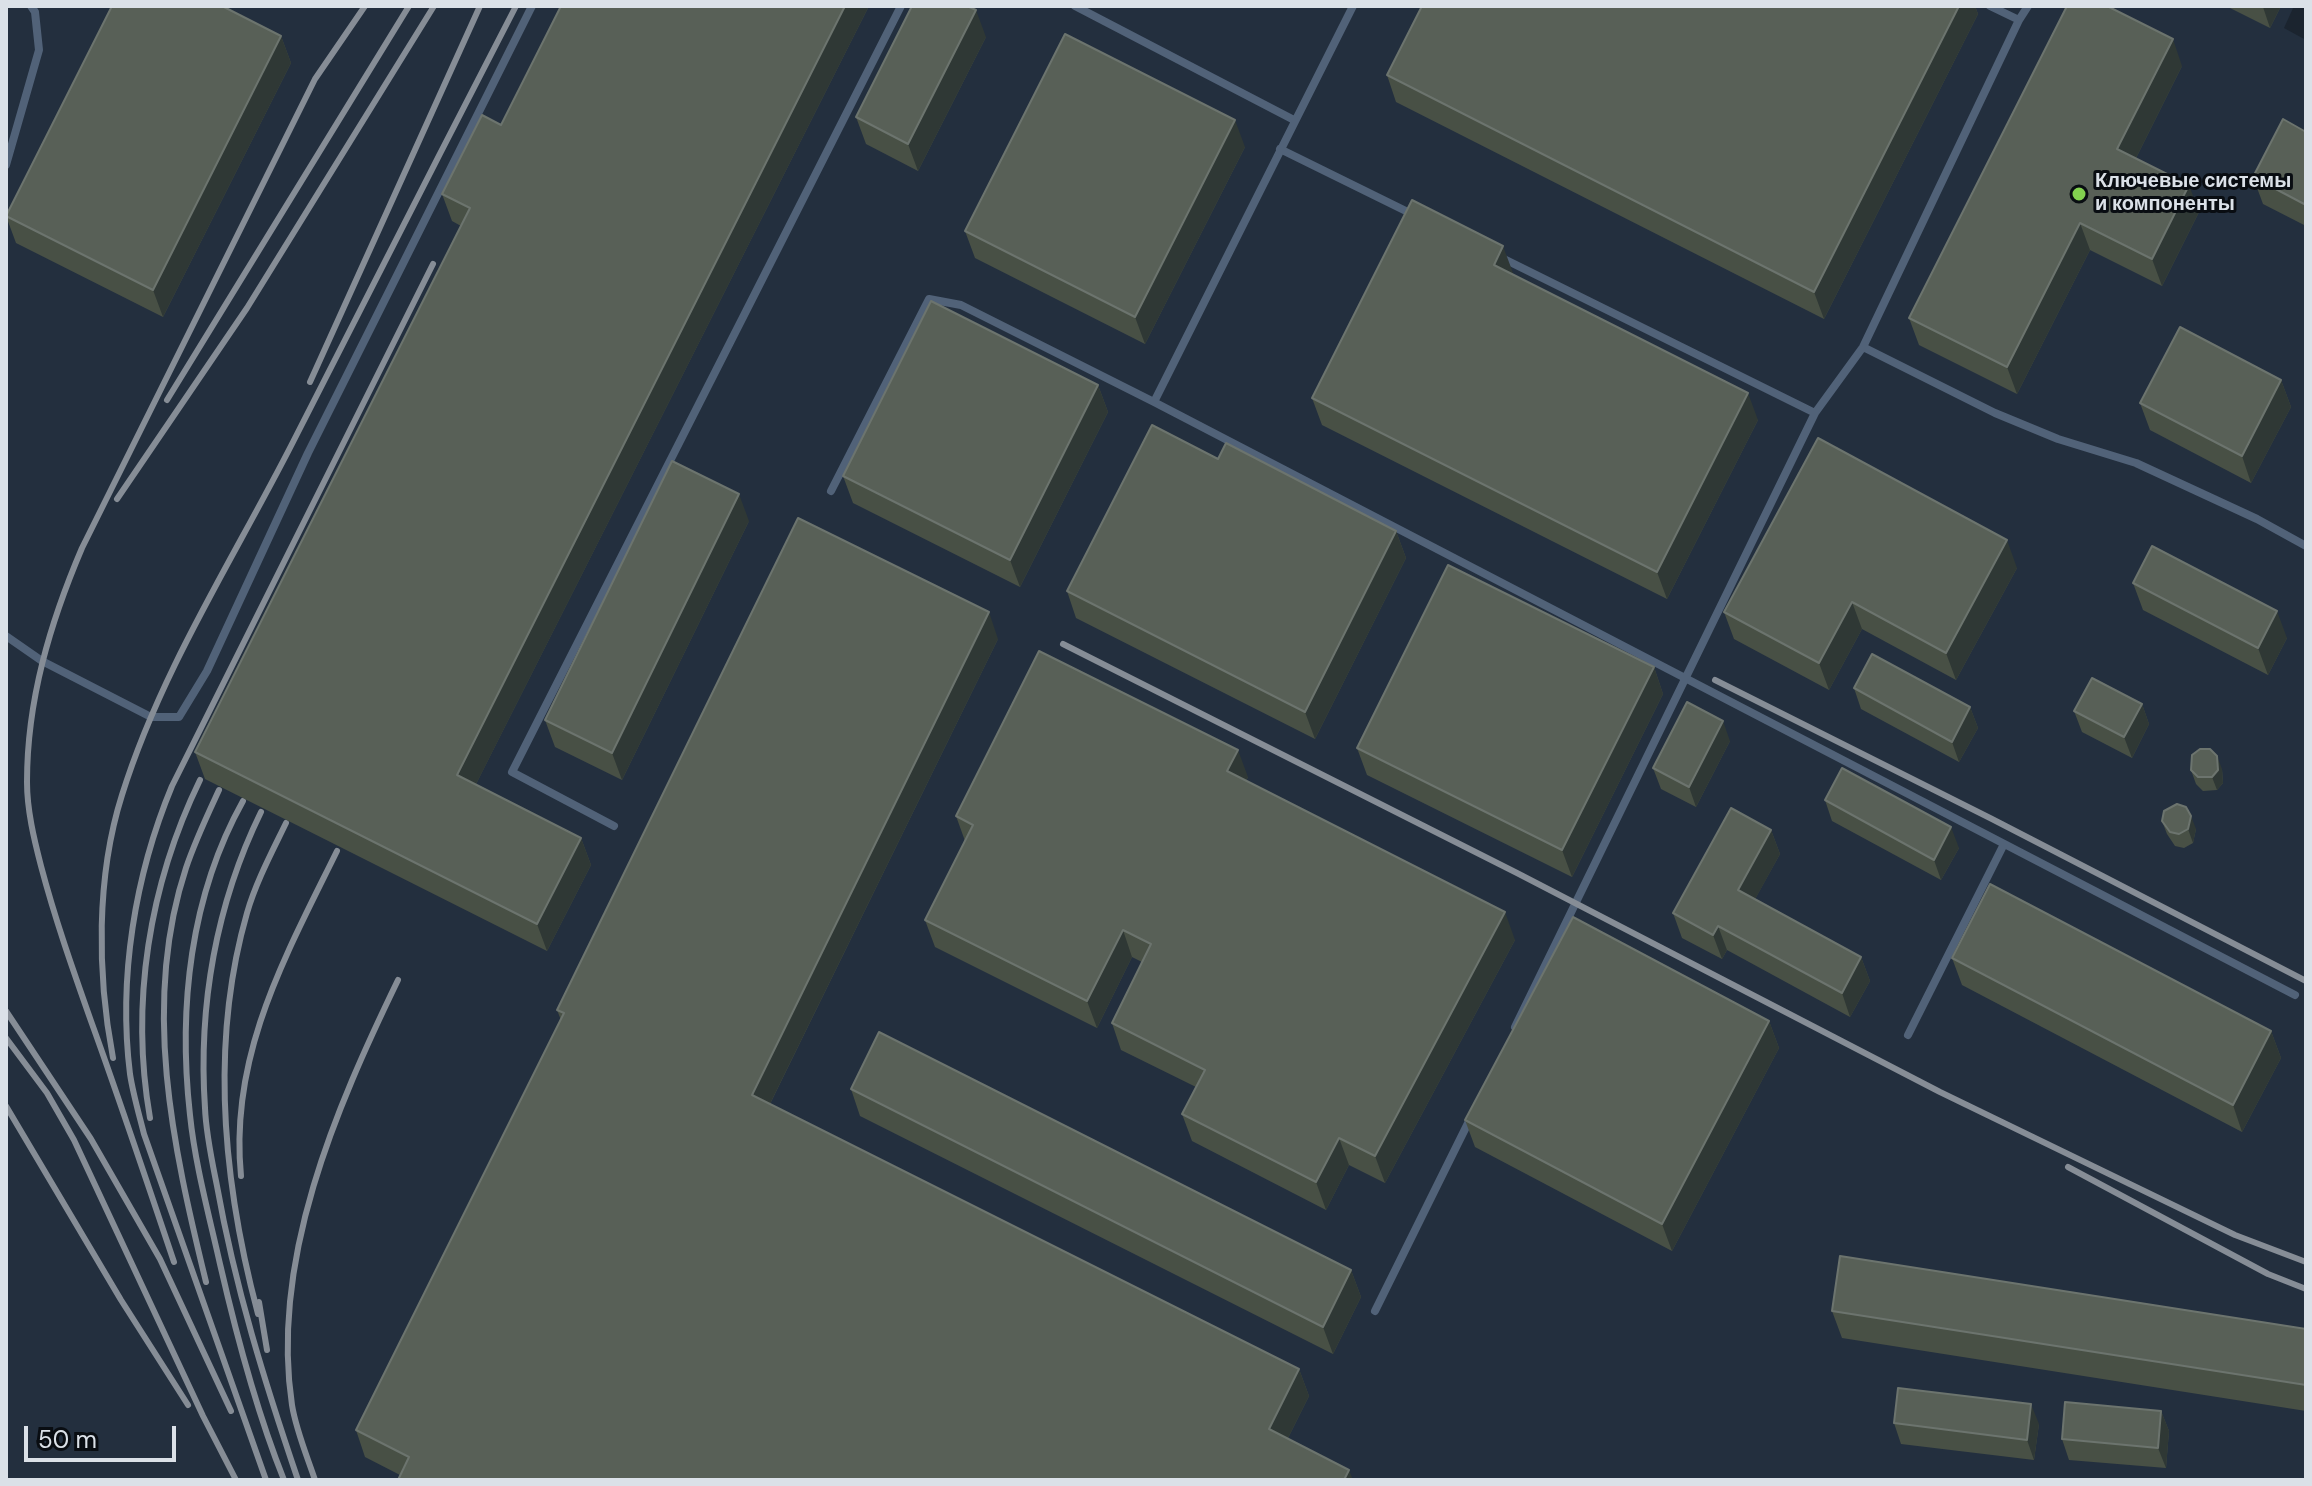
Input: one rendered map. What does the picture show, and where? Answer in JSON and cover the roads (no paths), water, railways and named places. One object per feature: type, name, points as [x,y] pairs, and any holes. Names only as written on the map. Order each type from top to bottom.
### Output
[{"type":"lane","points":[[6,165],[39,50],[35,12],[31,6]]},
{"type":"lane","points":[[6,636],[42,661],[151,717],[179,717],[207,671],[308,453],[532,6]]},
{"type":"lane","points":[[614,826],[512,772],[901,6]]},
{"type":"lane","points":[[1075,6],[1294,120]]},
{"type":"lane","points":[[1154,402],[1353,6]]},
{"type":"lane","points":[[1990,6],[2019,20]]},
{"type":"lane","points":[[1507,1042],[1815,413],[1863,347],[2028,6]]},
{"type":"lane","points":[[1280,149],[1421,218]]},
{"type":"lane","points":[[1491,253],[1815,413]]},
{"type":"lane","points":[[831,491],[929,299],[961,305],[1154,402],[2295,995]]},
{"type":"lane","points":[[1863,347],[1995,413],[2058,439],[2136,463],[2257,519],[2306,546]]},
{"type":"lane","points":[[1908,1035],[2004,844]]},
{"type":"lane","points":[[1375,1311],[1473,1111]]},
{"type":"railway","points":[[174,1262],[71,964],[41,866],[27,793],[31,721],[42,662],[82,548],[315,79],[365,6]]},
{"type":"railway","points":[[167,400],[409,6]]},
{"type":"railway","points":[[117,499],[247,308],[434,6]]},
{"type":"railway","points":[[310,382],[480,6]]},
{"type":"railway","points":[[113,1058],[102,959],[104,892],[113,826],[138,749],[200,615],[293,442],[516,6]]},
{"type":"railway","points":[[266,1480],[144,1134],[134,1096],[126,1001],[133,927],[148,855],[172,786],[433,264]]},
{"type":"railway","points":[[1063,644],[1517,873],[1940,1092],[2235,1235],[2306,1262]]},
{"type":"railway","points":[[1715,680],[2306,981]]},
{"type":"railway","points":[[150,1118],[142,1031],[148,945],[168,861],[200,780]]},
{"type":"railway","points":[[206,1282],[173,1128],[164,1023],[166,971],[173,919],[186,868],[219,790]]},
{"type":"railway","points":[[243,801],[225,837],[200,914],[188,994],[187,1075],[195,1152],[226,1292],[256,1400],[284,1480]]},
{"type":"railway","points":[[261,812],[232,883],[214,956],[204,1032],[205,1108],[224,1224],[242,1298],[298,1480]]},
{"type":"railway","points":[[258,1314],[236,1215],[229,1164],[225,1063],[235,963],[247,913],[286,823]]},
{"type":"railway","points":[[241,1176],[240,1132],[244,1089],[253,1047],[281,968],[337,851]]},
{"type":"railway","points":[[315,1480],[292,1405],[288,1350],[291,1295],[300,1241],[331,1132],[398,980]]},
{"type":"railway","points":[[6,1011],[91,1139],[160,1259],[231,1411]]},
{"type":"railway","points":[[6,1038],[47,1093],[74,1140],[236,1480]]},
{"type":"railway","points":[[6,1106],[121,1300],[188,1405]]},
{"type":"railway","points":[[2068,1167],[2268,1274],[2306,1289]]},
{"type":"railway","points":[[259,1302],[267,1350]]},
{"type":"place","name":"Ключевые системы и компоненты","points":[[2079,194]]}]
